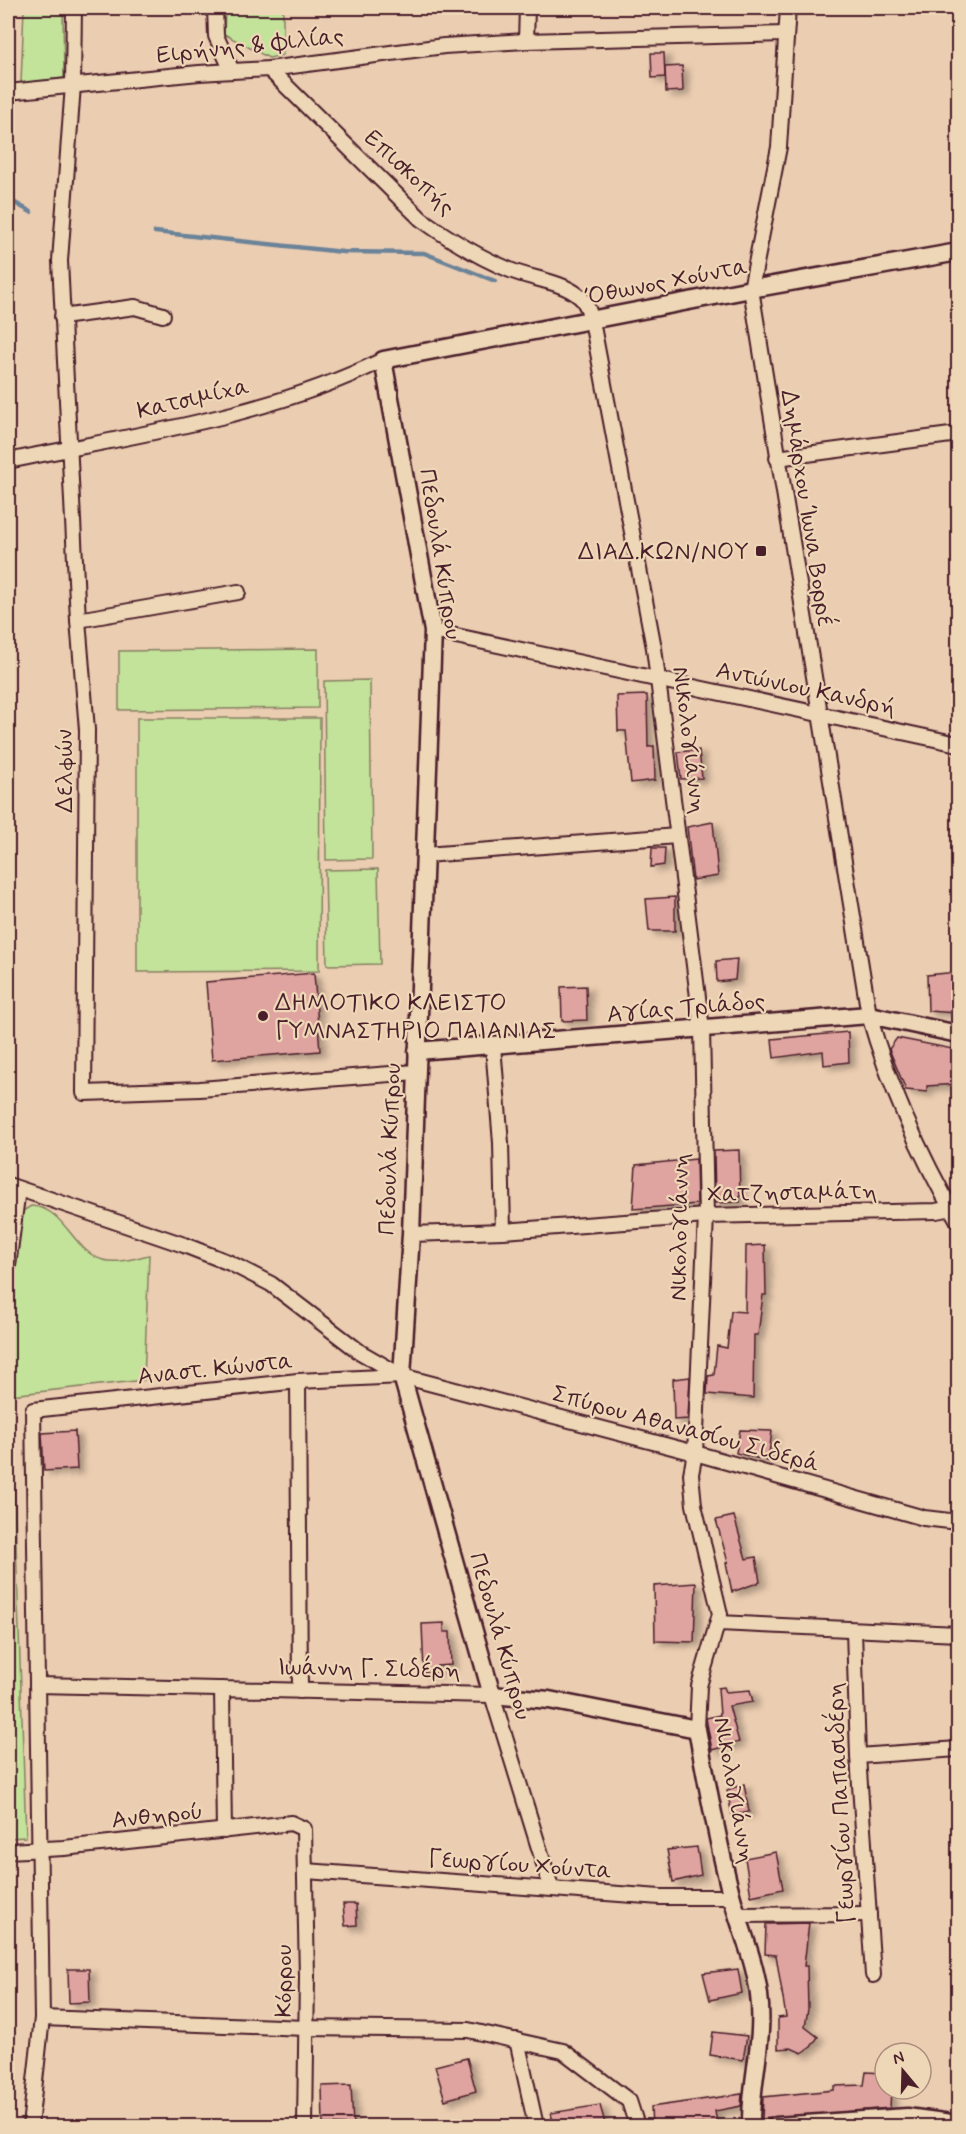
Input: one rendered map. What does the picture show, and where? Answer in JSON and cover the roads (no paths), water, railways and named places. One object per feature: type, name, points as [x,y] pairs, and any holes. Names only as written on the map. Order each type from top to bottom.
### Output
[{"type":"street","name":"Δελφών","points":[[74,8],[73,85],[60,239],[68,448],[87,730],[84,1093],[200,1089],[416,1072]]},
{"type":"street","points":[[214,8],[216,36],[232,71]]},
{"type":"street","points":[[526,41],[528,8]]},
{"type":"street","name":"Δημάρχου Ίωνα Βορρέ","points":[[790,8],[785,34],[779,147],[751,289],[869,1015],[880,1054],[912,1130],[956,1212]]},
{"type":"street","name":"Ειρήνης & Φιλίας","points":[[8,92],[269,69],[444,46],[526,41],[785,34]]},
{"type":"street","name":"Επισκοπής","points":[[269,69],[421,219],[446,237],[486,259],[511,271],[571,291],[585,303],[592,321]]},
{"type":"street","name":"Όθωνος Χούντα","points":[[383,360],[751,289],[958,252]]},
{"type":"street","points":[[62,317],[135,307],[163,315]]},
{"type":"street","name":"Νικολογιάννη","points":[[592,321],[658,680],[702,1029],[706,1216],[695,1453],[691,1474],[694,1505],[719,1604],[719,1623],[699,1686],[697,1729],[732,1897],[755,1971],[760,1998],[758,2063],[751,2102],[751,2127]]},
{"type":"street","name":"Κατσιμίχα","points":[[8,461],[264,406],[317,389],[383,360]]},
{"type":"street","name":"Πεδουλά Κύπρου","points":[[383,360],[433,631],[411,1234],[402,1376],[492,1695],[551,1887]]},
{"type":"street","points":[[777,458],[958,434]]},
{"type":"street","points":[[78,620],[238,592]]},
{"type":"street","name":"Αντώνιου Κανδρή","points":[[433,631],[958,744]]},
{"type":"street","points":[[425,855],[677,836]]},
{"type":"street","name":"Αγίας Τριάδος","points":[[417,1051],[869,1015],[958,1034]]},
{"type":"street","points":[[493,1046],[501,1143],[503,1231]]},
{"type":"street","points":[[8,1266],[13,1187],[230,1263],[271,1284],[360,1352],[402,1376]]},
{"type":"street","name":"Χατζησταμάτη","points":[[411,1234],[503,1231],[706,1216],[956,1212]]},
{"type":"street","name":"Αναστ. Κώνστα","points":[[37,1685],[33,1410],[298,1381],[402,1376]]},
{"type":"street","name":"Σπύρου Αθανασίου Σιδερά","points":[[402,1376],[695,1453],[924,1518],[958,1522]]},
{"type":"street","points":[[298,1381],[300,1691]]},
{"type":"street","points":[[719,1623],[958,1634]]},
{"type":"street","name":"Γεωργίου Παπασιδέρη","points":[[854,1630],[858,1756],[873,1974]]},
{"type":"street","points":[[30,2127],[42,2018],[37,1685]]},
{"type":"street","name":"Ιωάννη Γ. Σιδέρη","points":[[37,1685],[492,1695],[549,1700],[697,1729]]},
{"type":"street","points":[[222,1689],[224,1830]]},
{"type":"street","points":[[858,1756],[958,1749]]},
{"type":"street","name":"Ανθηρού","points":[[8,1851],[291,1823],[299,1825],[306,1835]]},
{"type":"street","name":"Κόρρου","points":[[305,2127],[306,1835]]},
{"type":"street","name":"Γεωργίου Χούντα","points":[[306,1871],[682,1898],[732,1897]]},
{"type":"street","points":[[738,1915],[869,1914]]},
{"type":"street","points":[[42,2018],[306,2028],[468,2030],[563,2051],[629,2101],[638,2127]]},
{"type":"street","points":[[517,2040],[536,2127]]},
{"type":"street","points":[[776,2127],[907,2117],[958,2124]]},
{"type":"waterway","points":[[8,199],[31,212]]},
{"type":"waterway","points":[[155,232],[343,252],[424,253],[495,281]]},
{"type":"place","name":"ΔΙΑΔ.ΚΩΝ/ΝΟΥ","points":[[761,551]]},
{"type":"place","name":"ΔΗΜΟΤΙΚΟ ΚΛΕΙΣΤΟ ΓΥΜΝΑΣΤΗΡΙΟ ΠΑΙΑΝΙΑΣ","points":[[263,1016]]}]
